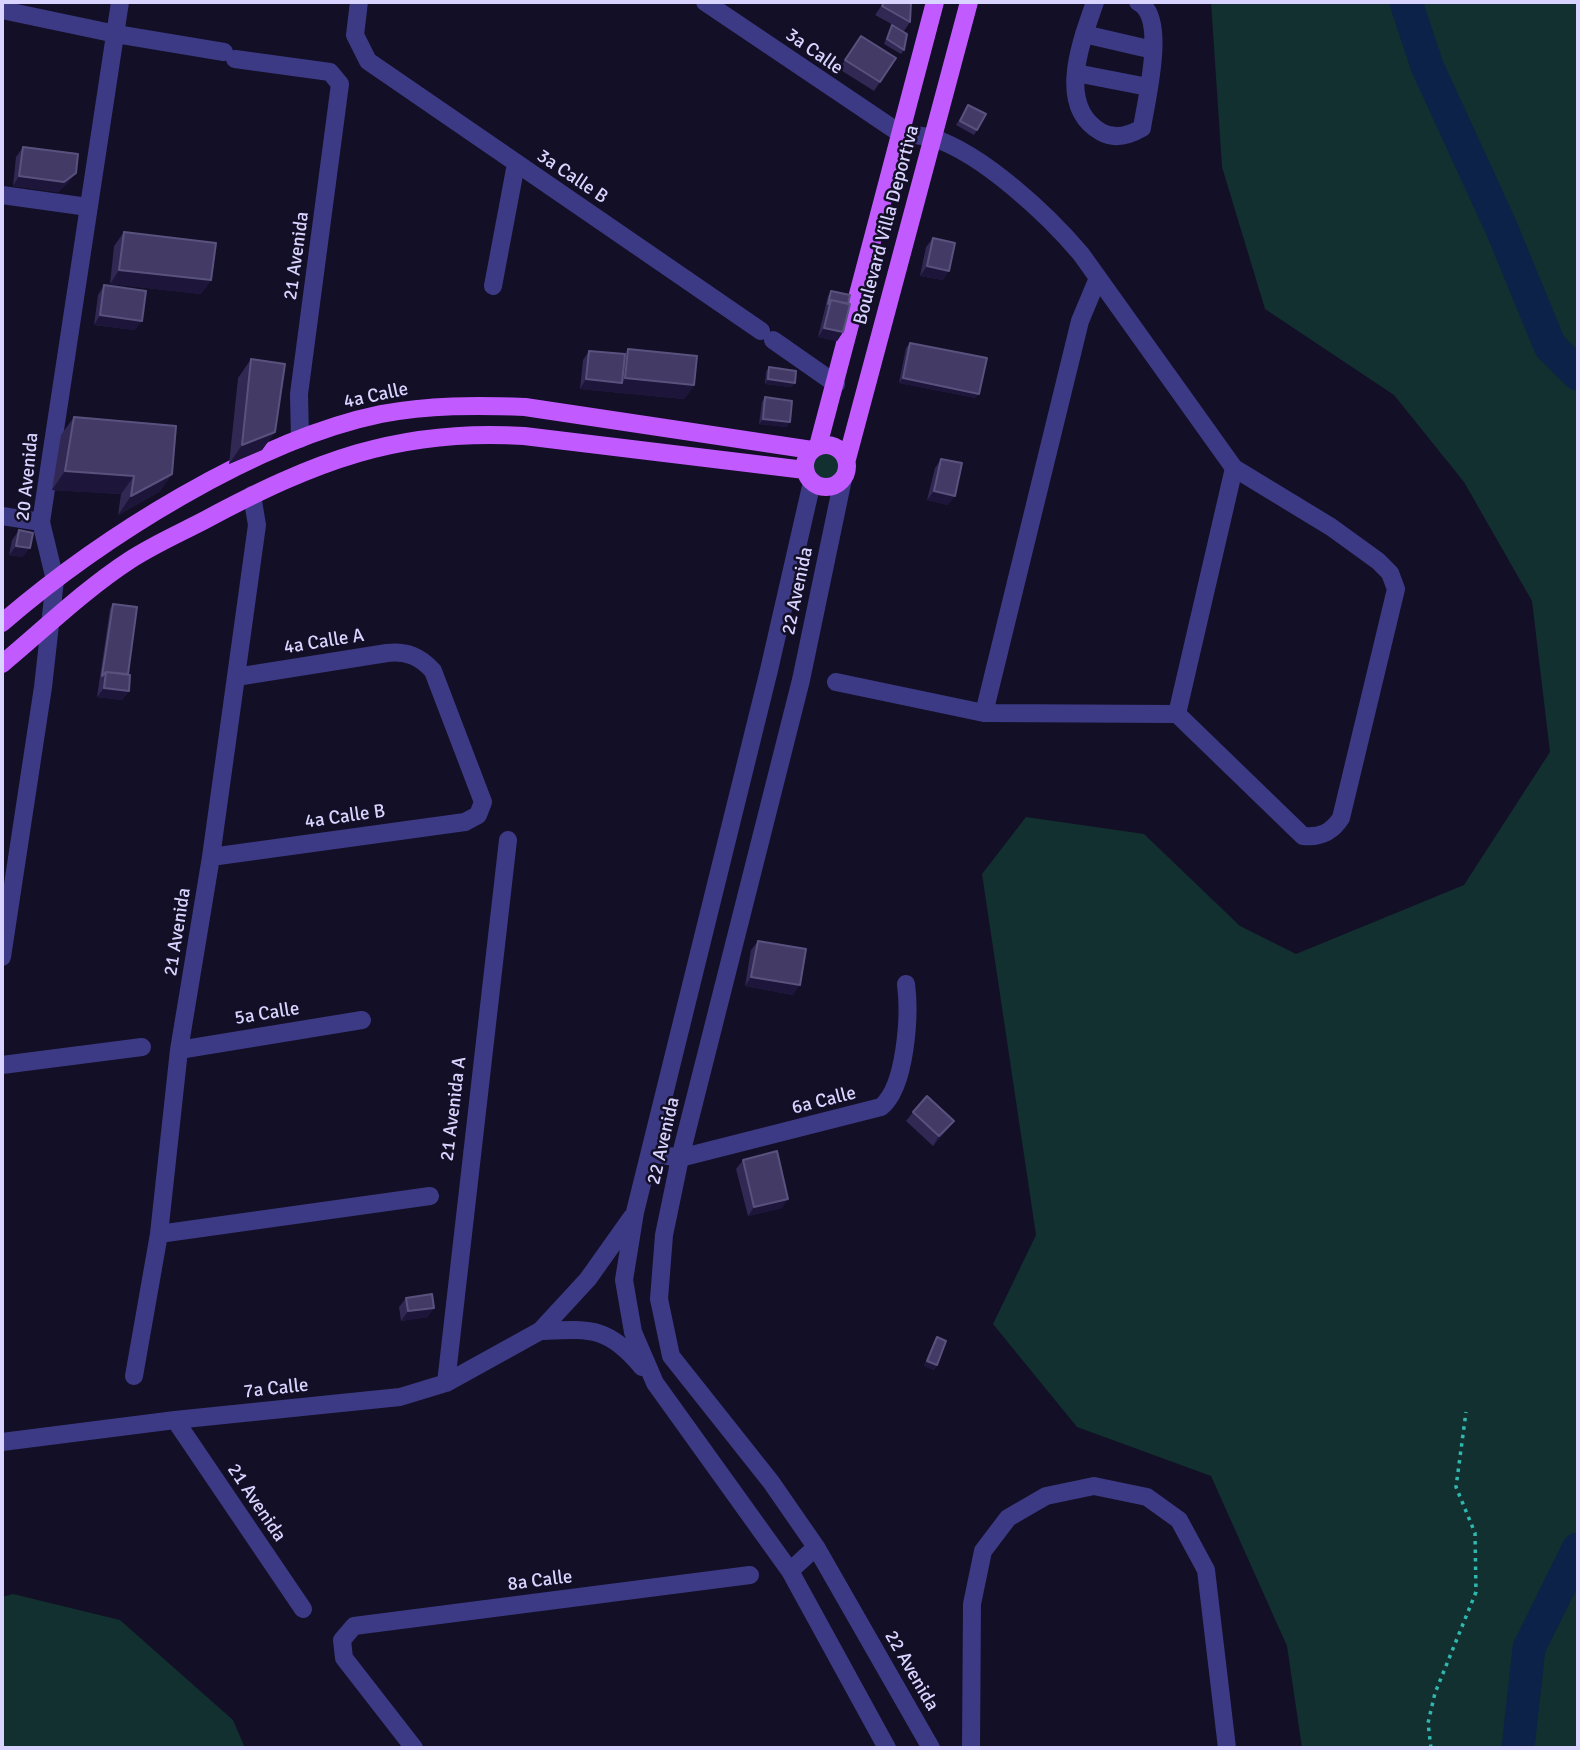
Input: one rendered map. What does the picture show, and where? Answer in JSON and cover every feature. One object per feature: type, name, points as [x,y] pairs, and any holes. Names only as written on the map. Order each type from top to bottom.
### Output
[{"type":"main road","name":"Boulevard Villa Deportiva","points":[[815,448],[836,384],[935,2]]},
{"type":"main road","name":"Boulevard Villa Deportiva","points":[[847,459],[969,2]]},
{"type":"main road","name":"4a Calle","points":[[2,623],[55,580],[161,509],[300,439],[381,414],[477,405],[524,407],[815,448]]},
{"type":"main road","points":[[2,664],[130,560],[304,470],[389,444],[432,436],[477,433],[524,436],[808,476],[825,487],[844,479],[847,459],[838,448],[815,448],[808,476]]},
{"type":"street","name":"20 Avenida","points":[[2,957],[43,687],[55,580],[41,522],[121,2]]},
{"type":"street","name":"3a Calle B","points":[[359,2],[355,35],[362,54],[376,67],[836,384]]},
{"type":"street","name":"3a Calle","points":[[705,2],[901,134]]},
{"type":"street","points":[[1095,2],[1084,34],[1076,74],[1077,105],[1091,125],[1104,134],[1132,134],[1142,128],[1154,26],[1150,13],[1138,2]]},
{"type":"street","points":[[2,10],[116,34]]},
{"type":"street","name":"21 Avenida","points":[[116,34],[331,72],[339,80],[341,92],[299,394],[300,439]]},
{"type":"street","points":[[1084,34],[1153,50]]},
{"type":"street","points":[[1076,74],[1148,87]]},
{"type":"street","points":[[835,682],[984,713],[1177,714],[1303,836],[1318,836],[1337,824],[1396,598],[1394,580],[1384,566],[1331,527],[1234,468],[1098,278],[1047,216],[959,149],[932,137],[901,134]]},
{"type":"street","points":[[494,286],[516,164]]},
{"type":"street","points":[[2,195],[88,207]]},
{"type":"street","points":[[984,713],[1080,320],[1098,278]]},
{"type":"street","points":[[1177,714],[1234,468]]},
{"type":"street","name":"22 Avenida","points":[[808,476],[769,670],[635,1212],[624,1280],[633,1332],[654,1383],[790,1571],[887,1748]]},
{"type":"street","name":"22 Avenida","points":[[844,479],[801,680],[680,1158],[664,1235],[659,1299],[671,1356],[771,1482],[816,1547],[931,1748]]},
{"type":"street","name":"21 Avenida","points":[[134,1376],[159,1234],[179,1050],[211,857],[257,525],[252,495]]},
{"type":"street","points":[[2,516],[41,522]]},
{"type":"street","name":"4a Calle A","points":[[236,677],[387,653],[408,653],[417,657],[432,671],[481,792],[483,802],[480,811]]},
{"type":"street","points":[[769,670],[801,680]]},
{"type":"street","name":"4a Calle B","points":[[211,857],[465,822],[480,811]]},
{"type":"street","name":"21 Avenida A","points":[[446,1383],[508,840]]},
{"type":"street","name":"6a Calle","points":[[650,1153],[680,1158],[881,1107],[892,1098],[897,1085],[910,1011],[906,985]]},
{"type":"street","name":"5a Calle","points":[[179,1050],[362,1020]]},
{"type":"street","points":[[2,1065],[142,1047]]},
{"type":"street","points":[[159,1234],[430,1196]]},
{"type":"street","name":"7a Calle","points":[[2,1442],[175,1420],[400,1397],[446,1383],[540,1331],[588,1279],[635,1212]]},
{"type":"street","name":"7a Calle","points":[[540,1331],[590,1329],[623,1345],[654,1383]]},
{"type":"street","name":"21 Avenida","points":[[175,1420],[303,1609]]},
{"type":"street","points":[[971,1748],[972,1604],[984,1551],[1008,1518],[1046,1496],[1094,1486],[1147,1497],[1180,1520],[1206,1570],[1227,1748]]},
{"type":"street","points":[[790,1571],[816,1547]]},
{"type":"street","name":"8a Calle","points":[[414,1748],[344,1658],[342,1640],[354,1626],[750,1575]]},
{"type":"path","points":[[1431,1748],[1428,1723],[1435,1693],[1476,1592],[1475,1533],[1456,1487],[1465,1412]]},
{"type":"green space","points":[[1211,2],[1578,2],[1578,1748],[1302,1748],[1287,1646],[1211,1476],[1077,1427],[993,1324],[1036,1235],[982,874],[1026,817],[1144,834],[1240,926],[1296,954],[1464,885],[1550,752],[1532,601],[1464,482],[1394,395],[1265,309],[1222,167]]},
{"type":"green space","points":[[826,453],[835,457],[839,466],[835,475],[826,479],[817,475],[813,466],[817,457]]},
{"type":"green space","points":[[13,1594],[120,1620],[233,1720],[245,1748],[2,1748],[2,1597]]},
{"type":"building","points":[[884,2],[911,2],[910,22],[882,6]]},
{"type":"building","points":[[892,25],[907,34],[904,50],[887,39]]},
{"type":"building","points":[[861,36],[896,58],[880,82],[845,60]]},
{"type":"building","points":[[968,105],[986,114],[977,130],[960,121]]},
{"type":"building","points":[[23,147],[78,154],[76,173],[64,182],[19,176]]},
{"type":"building","points":[[124,232],[216,243],[211,280],[119,270]]},
{"type":"building","points":[[933,238],[955,243],[949,271],[927,266]]},
{"type":"building","points":[[104,285],[146,291],[142,321],[100,315]]},
{"type":"building","points":[[831,291],[850,295],[848,304],[831,300],[828,304]]},
{"type":"building","points":[[831,300],[850,304],[843,332],[824,328]]},
{"type":"building","points":[[910,343],[987,358],[979,394],[903,378]]},
{"type":"building","points":[[628,349],[697,356],[694,385],[625,378]]},
{"type":"building","points":[[589,351],[625,354],[622,383],[586,379]]},
{"type":"building","points":[[251,359],[285,364],[275,432],[242,445]]},
{"type":"building","points":[[769,367],[796,371],[795,383],[768,379]]},
{"type":"building","points":[[765,397],[792,401],[790,422],[763,419]]},
{"type":"building","points":[[74,417],[176,426],[172,474],[131,496],[134,476],[65,471]]},
{"type":"building","points":[[941,459],[962,463],[955,496],[934,491]]},
{"type":"building","points":[[19,530],[33,533],[30,548],[16,546]]},
{"type":"building","points":[[113,604],[137,607],[128,674],[106,672],[102,676]]},
{"type":"building","points":[[106,672],[130,675],[129,691],[104,688]]},
{"type":"building","points":[[758,941],[806,949],[800,985],[751,977]]},
{"type":"building","points":[[927,1096],[954,1121],[939,1136],[913,1112]]},
{"type":"building","points":[[777,1151],[788,1199],[754,1207],[743,1160]]},
{"type":"building","points":[[432,1294],[434,1308],[408,1311],[406,1298]]},
{"type":"building","points":[[937,1337],[946,1341],[937,1365],[927,1361]]},
{"type":"waterway","points":[[1406,2],[1427,66],[1501,227],[1550,346],[1578,374]]},
{"type":"waterway","points":[[1518,1748],[1529,1648],[1578,1549]]}]
